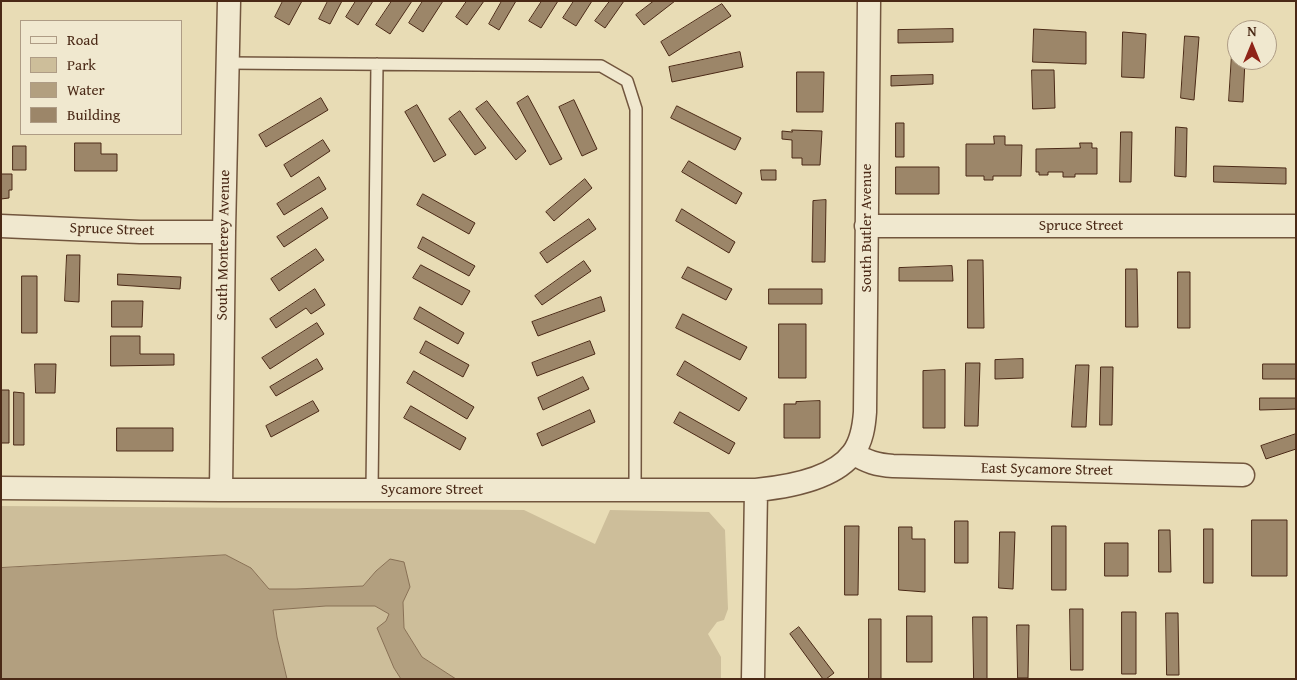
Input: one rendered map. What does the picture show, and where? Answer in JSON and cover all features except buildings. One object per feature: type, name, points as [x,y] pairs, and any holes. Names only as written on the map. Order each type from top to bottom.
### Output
[{"type":"street","name":"South Monterey Avenue","points":[[221,490],[229,1]]},
{"type":"street","name":"South Butler Avenue","points":[[853,453],[860,441],[865,412],[869,1]]},
{"type":"street","name":"Spruce Street","points":[[1,226],[140,232],[224,232]]},
{"type":"street","name":"Spruce Street","points":[[866,226],[1296,226]]},
{"type":"street","name":"Sycamore Street","points":[[1,488],[756,490],[776,488],[830,472],[841,465],[853,453]]},
{"type":"street","name":"East Sycamore Street","points":[[853,453],[864,460],[884,466],[1243,475]]},
{"type":"street","points":[[753,679],[756,490]]},
{"type":"lane","points":[[227,63],[601,66],[627,81],[636,108],[635,490]]},
{"type":"lane","points":[[372,490],[377,64]]},
{"type":"green space","points":[[1,506],[524,510],[595,544],[610,510],[709,512],[725,530],[728,609],[724,620],[717,622],[708,634],[721,657],[721,679],[456,679],[422,657],[404,628],[403,602],[410,587],[390,559],[363,586],[296,589],[269,589],[251,568],[226,555],[1,568]]},
{"type":"green space","points":[[326,606],[375,606],[389,614],[386,621],[394,668],[401,679],[287,679],[273,610]]},
{"type":"water","points":[[226,555],[251,568],[269,589],[363,586],[390,559],[404,562],[410,587],[403,602],[404,628],[422,657],[456,679],[401,679],[394,668],[377,628],[386,621],[389,614],[375,606],[326,606],[273,610],[287,679],[1,679],[1,568]]}]
